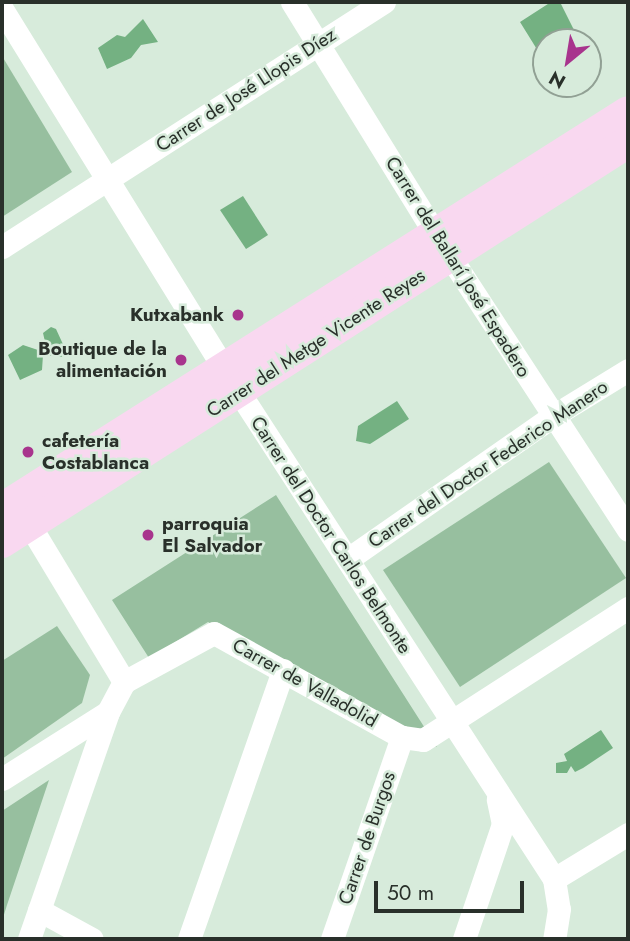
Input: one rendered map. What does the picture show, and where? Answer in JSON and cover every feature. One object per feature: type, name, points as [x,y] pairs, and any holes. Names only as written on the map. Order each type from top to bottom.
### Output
[{"type":"street","name":"Carrer del Ballarí José Espadero","points":[[292,2],[443,246],[628,530]]},
{"type":"street","name":"Carrer de José Llopis Díez","points":[[2,247],[384,2]]},
{"type":"street","name":"Carrer del Doctor Carlos Belmonte","points":[[2,9],[232,381],[348,559],[449,722],[554,879]]},
{"type":"street","name":"Carrer del Metge Vicente Reyes","points":[[443,246],[628,112]]},
{"type":"street","name":"Carrer del Metge Vicente Reyes","points":[[2,542],[12,503],[232,381],[443,246],[628,142]]},
{"type":"street","name":"Carrer del Doctor Federico Manero","points":[[348,559],[553,416],[628,370]]},
{"type":"street","points":[[12,503],[124,682],[108,712],[29,939]]},
{"type":"street","points":[[402,737],[423,740],[628,608]]},
{"type":"street","name":"Carrer de Valladolid","points":[[124,682],[214,633],[402,737]]},
{"type":"street","points":[[190,939],[283,670]]},
{"type":"street","points":[[2,779],[108,712]]},
{"type":"street","name":"Carrer de Burgos","points":[[332,939],[402,737]]},
{"type":"street","points":[[464,939],[503,824],[496,794]]},
{"type":"street","points":[[554,939],[559,909],[554,879],[628,834]]},
{"type":"street","points":[[39,910],[92,939]]},
{"type":"shaded area","points":[[551,2],[560,2],[573,28],[532,28],[532,41],[520,22]]},
{"type":"shaded area","points":[[143,19],[158,42],[141,45],[131,58],[107,69],[98,48],[117,35],[125,37]]},
{"type":"shaded area","points":[[2,56],[72,172],[2,217]]},
{"type":"shaded area","points":[[243,196],[268,235],[246,249],[220,210]]},
{"type":"shaded area","points":[[51,327],[56,329],[67,353],[61,357],[43,355],[42,370],[20,380],[8,355],[23,345],[38,350],[46,346],[43,333]]},
{"type":"shaded area","points":[[397,401],[409,419],[370,444],[356,441],[358,426]]},
{"type":"shaded area","points":[[549,462],[626,578],[460,687],[383,570]]},
{"type":"shaded area","points":[[276,495],[437,747],[208,622],[149,658],[112,600]]},
{"type":"shaded area","points":[[57,626],[90,675],[82,703],[2,759],[2,661]]},
{"type":"shaded area","points":[[601,730],[613,748],[575,772],[571,766],[567,773],[556,773],[556,763],[567,761],[564,754]]},
{"type":"shaded area","points":[[49,780],[7,905],[2,921],[2,811]]},
{"type":"place","name":"Kutxabank","points":[[238,315]]},
{"type":"place","name":"Boutique de la alimentación","points":[[181,360]]},
{"type":"place","name":"cafetería Costablanca","points":[[28,452]]},
{"type":"place","name":"parroquia El Salvador","points":[[148,535]]}]
